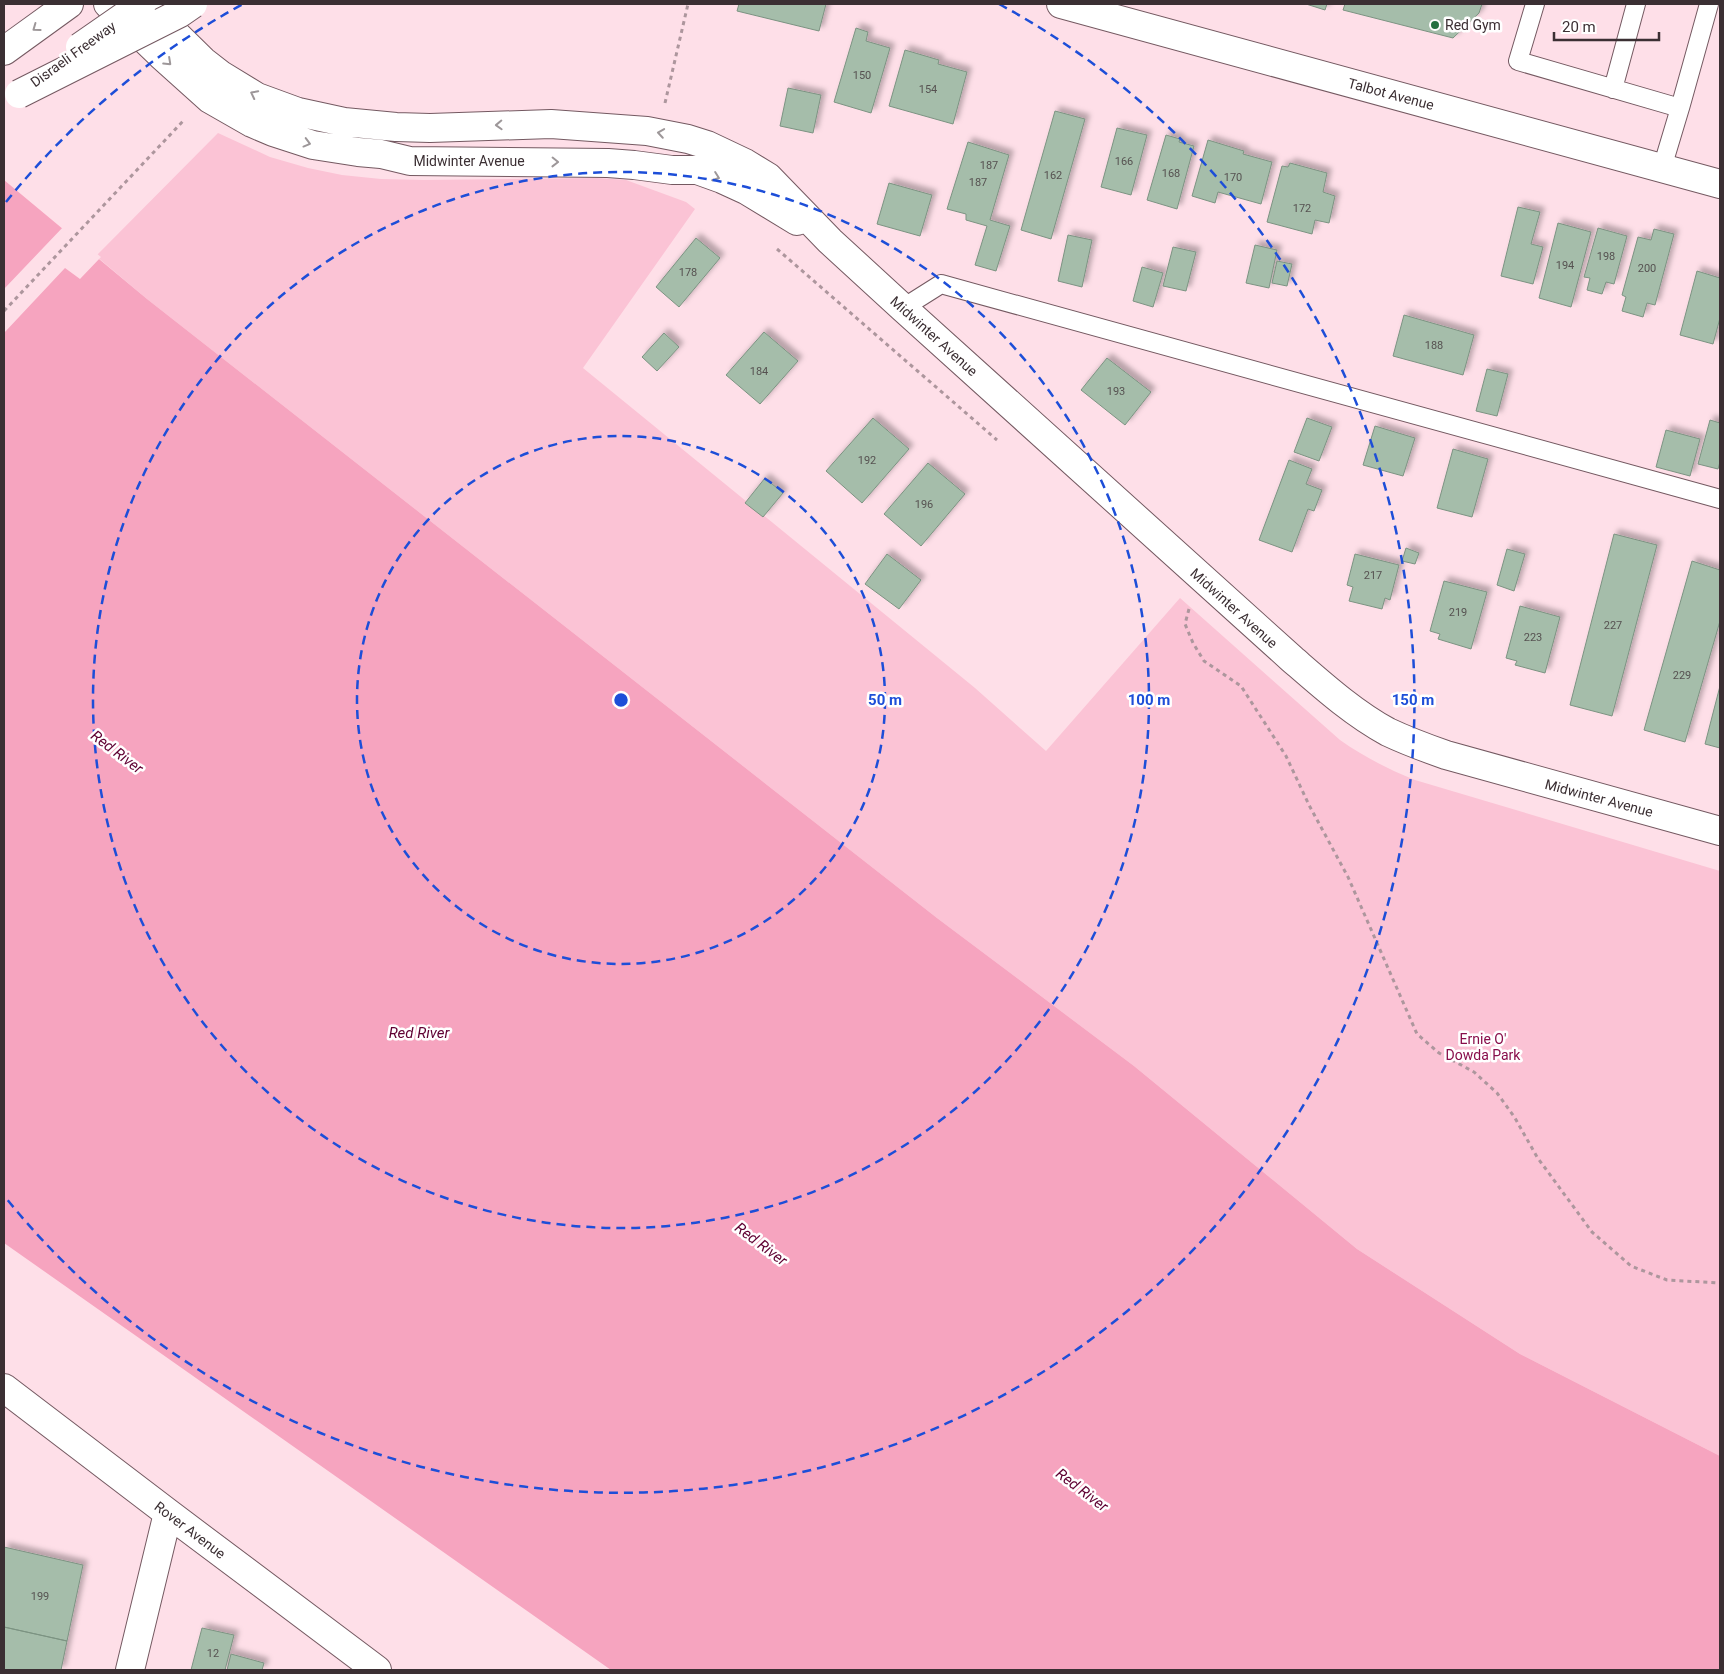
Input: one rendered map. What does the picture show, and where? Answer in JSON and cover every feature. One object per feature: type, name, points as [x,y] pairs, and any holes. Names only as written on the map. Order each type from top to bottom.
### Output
[{"type":"main road","points":[[4,51],[69,4]]},
{"type":"main road","name":"Midwinter Avenue","points":[[108,4],[210,99],[252,123],[295,139],[314,145],[381,154],[410,161],[608,163],[672,170],[697,170],[746,190],[830,242]]},
{"type":"main road","name":"Midwinter Avenue","points":[[144,4],[203,61],[221,75],[257,96],[298,112],[344,122],[396,127],[430,128],[551,124],[647,130],[694,141],[727,154],[768,177],[830,242],[902,308],[1258,629],[1357,712],[1387,731],[1446,755],[1720,831]]},
{"type":"main road","name":"Disraeli Freeway","points":[[11,100],[82,46],[144,4]]},
{"type":"main road","points":[[11,100],[180,13],[193,4]]},
{"type":"main road","name":"Talbot Avenue","points":[[1061,4],[1720,184]]},
{"type":"main road","name":"Rover Avenue","points":[[4,1388],[377,1670]]},
{"type":"main road","points":[[130,1670],[168,1513]]},
{"type":"lane","points":[[1535,4],[1518,61],[1680,108]]},
{"type":"lane","points":[[1613,89],[1636,4]]},
{"type":"lane","points":[[1662,168],[1709,4]]},
{"type":"lane","points":[[902,308],[941,284],[1720,499]]},
{"type":"path","points":[[664,105],[688,4]]},
{"type":"path","points":[[4,311],[189,115]]},
{"type":"path","points":[[772,244],[1003,445]]},
{"type":"path","points":[[1190,607],[1185,624],[1193,643],[1204,661],[1241,686],[1286,756],[1309,805],[1348,877],[1417,1034],[1439,1053],[1474,1072],[1496,1093],[1515,1118],[1537,1156],[1592,1232],[1631,1266],[1667,1280],[1720,1283]]},
{"type":"green space","name":"Ernie O' Dowda Park","points":[[218,133],[270,157],[342,175],[381,179],[424,180],[597,178],[626,180],[686,202],[695,209],[583,368],[975,688],[1046,751],[1180,598],[1340,740],[1386,767],[1415,780],[1720,871],[1720,1456],[1520,1354],[1357,1249],[1134,1066],[937,918],[147,299],[96,256]]},
{"type":"water","name":"Red River","points":[[4,180],[147,299],[937,918],[1134,1066],[1357,1249],[1520,1354],[1720,1456],[1720,1670],[611,1670],[4,1243]]},
{"type":"pier","points":[[64,226],[101,257],[80,279],[65,268],[4,333],[4,289]]},
{"type":"building","points":[[739,4],[826,4],[819,31],[737,11]]},
{"type":"building","points":[[1306,4],[1327,4],[1325,10]]},
{"type":"building","name":"Red Gym","points":[[1345,4],[1482,4],[1479,13],[1453,38],[1343,10]]},
{"type":"building","points":[[856,28],[868,32],[866,41],[890,48],[871,113],[834,102]]},
{"type":"building","points":[[905,50],[939,60],[938,64],[967,72],[953,124],[889,106]]},
{"type":"building","points":[[788,88],[821,95],[813,133],[780,126]]},
{"type":"building","points":[[1055,111],[1085,119],[1051,239],[1021,230]]},
{"type":"building","points":[[1117,128],[1147,135],[1131,195],[1101,187]]},
{"type":"building","points":[[1166,135],[1180,139],[1179,142],[1194,146],[1177,209],[1147,200]]},
{"type":"building","points":[[1208,140],[1244,151],[1243,154],[1272,162],[1261,204],[1218,192],[1215,203],[1192,196]]},
{"type":"building","points":[[968,142],[1009,155],[990,220],[1010,226],[996,271],[975,265],[987,226],[966,220],[966,214],[947,209]]},
{"type":"building","points":[[1290,163],[1327,173],[1323,192],[1335,196],[1329,223],[1315,220],[1312,234],[1267,222],[1282,166],[1288,167]]},
{"type":"building","points":[[889,183],[932,195],[920,236],[877,224]]},
{"type":"building","points":[[1518,207],[1540,212],[1531,244],[1543,247],[1533,284],[1501,276]]},
{"type":"building","points":[[1558,223],[1591,232],[1571,307],[1539,298]]},
{"type":"building","points":[[1598,228],[1627,236],[1614,284],[1606,282],[1602,294],[1587,290],[1590,278],[1584,277]]},
{"type":"building","points":[[1654,229],[1674,234],[1655,305],[1647,303],[1643,317],[1622,311],[1626,297],[1622,295],[1638,237],[1651,240]]},
{"type":"building","points":[[1068,235],[1092,240],[1082,287],[1058,281]]},
{"type":"building","points":[[696,238],[720,258],[679,307],[656,287]]},
{"type":"building","points":[[1255,245],[1277,250],[1269,288],[1246,283]]},
{"type":"building","points":[[1173,247],[1196,252],[1186,291],[1163,286]]},
{"type":"building","points":[[1277,261],[1292,264],[1287,286],[1272,283]]},
{"type":"building","points":[[1142,267],[1163,273],[1153,307],[1133,301]]},
{"type":"building","points":[[1697,271],[1720,278],[1720,318],[1713,344],[1680,335]]},
{"type":"building","points":[[1404,315],[1474,335],[1463,375],[1393,356]]},
{"type":"building","points":[[764,332],[798,361],[760,404],[726,375]]},
{"type":"building","points":[[664,333],[679,347],[657,371],[642,357]]},
{"type":"building","points":[[1107,358],[1151,392],[1125,425],[1081,390]]},
{"type":"building","points":[[1487,369],[1508,374],[1497,416],[1476,411]]},
{"type":"building","points":[[873,418],[909,449],[862,503],[826,471]]},
{"type":"building","points":[[1307,418],[1332,427],[1319,461],[1294,452]]},
{"type":"building","points":[[1710,420],[1720,423],[1720,462],[1718,469],[1698,464]]},
{"type":"building","points":[[1375,426],[1415,438],[1403,476],[1363,465]]},
{"type":"building","points":[[1666,430],[1700,439],[1690,476],[1656,467]]},
{"type":"building","points":[[1453,449],[1488,459],[1472,517],[1437,508]]},
{"type":"building","points":[[1289,460],[1312,469],[1306,484],[1322,490],[1314,511],[1308,509],[1292,552],[1259,540]]},
{"type":"building","points":[[928,463],[965,494],[921,546],[884,514]]},
{"type":"building","points":[[765,478],[783,493],[763,517],[745,503]]},
{"type":"building","points":[[1614,534],[1657,545],[1612,716],[1570,705]]},
{"type":"building","points":[[1406,548],[1419,553],[1415,564],[1402,561]]},
{"type":"building","points":[[1507,549],[1525,554],[1514,591],[1497,585]]},
{"type":"building","points":[[887,554],[921,580],[899,609],[865,584]]},
{"type":"building","points":[[1355,554],[1399,565],[1390,600],[1385,598],[1382,609],[1349,601],[1353,587],[1347,585]]},
{"type":"building","points":[[1692,561],[1720,570],[1720,621],[1685,742],[1644,730]]},
{"type":"building","points":[[1444,581],[1487,592],[1471,649],[1438,639],[1440,634],[1430,631]]},
{"type":"building","points":[[1520,606],[1560,617],[1545,673],[1515,665],[1517,661],[1506,658]]},
{"type":"building","points":[[1720,686],[1720,748],[1705,744]]},
{"type":"building","points":[[4,1547],[83,1565],[67,1641],[4,1627]]},
{"type":"building","points":[[4,1627],[67,1641],[61,1670],[4,1670]]},
{"type":"building","points":[[202,1628],[234,1635],[225,1670],[191,1670]]},
{"type":"building","points":[[231,1654],[264,1663],[262,1670],[227,1670]]},
{"type":"place","name":"Red Gym","points":[[1435,25]]}]
